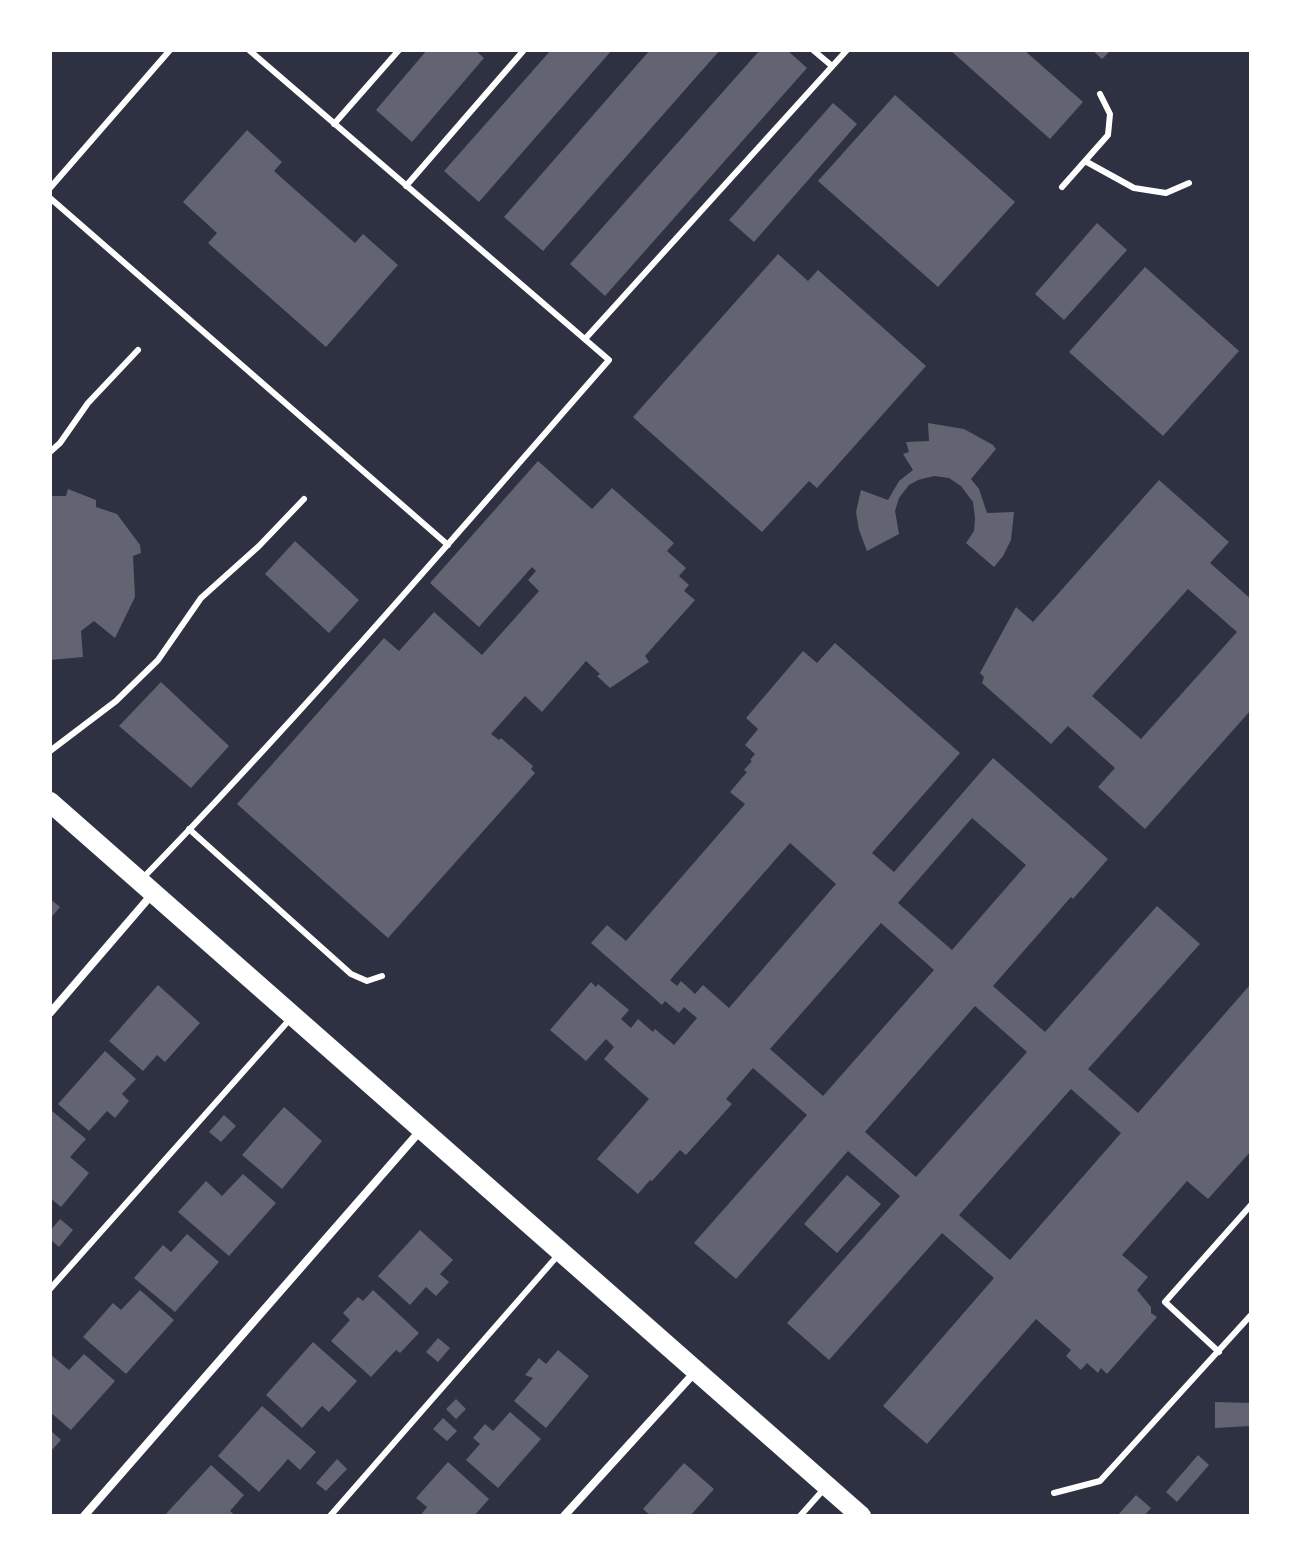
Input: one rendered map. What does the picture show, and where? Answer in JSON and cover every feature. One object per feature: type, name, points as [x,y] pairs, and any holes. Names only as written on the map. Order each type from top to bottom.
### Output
[{"type":"main road","points":[[50,802],[861,1516]]},
{"type":"street","points":[[50,1013],[147,886]]},
{"type":"street","points":[[84,1516],[421,1129]]},
{"type":"street","points":[[564,1516],[696,1371]]},
{"type":"lane","points":[[50,188],[170,50]]},
{"type":"lane","points":[[147,886],[189,829],[448,545],[609,360],[249,50]]},
{"type":"lane","points":[[334,124],[399,50]]},
{"type":"lane","points":[[406,186],[524,50]]},
{"type":"lane","points":[[813,50],[832,66]]},
{"type":"lane","points":[[585,339],[847,50]]},
{"type":"lane","points":[[1062,187],[1108,135],[1110,114],[1100,94]]},
{"type":"lane","points":[[1085,161],[1134,188],[1166,193],[1189,183]]},
{"type":"lane","points":[[50,198],[448,545]]},
{"type":"lane","points":[[50,452],[88,403],[138,350]]},
{"type":"lane","points":[[50,751],[116,701],[158,660],[201,598],[259,546],[304,499]]},
{"type":"lane","points":[[189,829],[351,974],[367,981],[382,976]]},
{"type":"lane","points":[[50,1289],[294,1015]]},
{"type":"lane","points":[[1219,1352],[1165,1302],[1251,1205]]},
{"type":"lane","points":[[330,1516],[561,1251]]},
{"type":"lane","points":[[1054,1493],[1100,1481],[1251,1315]]},
{"type":"lane","points":[[800,1516],[826,1486]]},
{"type":"building","points":[[427,50],[475,50],[484,58],[412,142],[376,110]]},
{"type":"building","points":[[551,50],[612,50],[479,202],[444,171]]},
{"type":"building","points":[[650,50],[720,50],[543,251],[504,217]]},
{"type":"building","points":[[760,50],[787,50],[807,68],[605,296],[570,264]]},
{"type":"building","points":[[950,50],[1024,50],[1083,102],[1050,139]]},
{"type":"building","points":[[1092,50],[1111,50],[1102,59]]},
{"type":"building","points":[[895,95],[1015,202],[938,287],[818,181]]},
{"type":"building","points":[[833,103],[857,124],[754,242],[729,220]]},
{"type":"building","points":[[247,130],[282,162],[274,171],[355,243],[363,234],[398,265],[326,347],[208,243],[217,233],[183,202]]},
{"type":"building","points":[[1097,223],[1127,250],[1064,320],[1035,294]]},
{"type":"building","points":[[778,254],[808,281],[818,270],[926,366],[817,488],[809,481],[762,532],[633,417]]},
{"type":"building","points":[[1145,267],[1239,351],[1163,436],[1069,352]]},
{"type":"building","points":[[928,423],[964,429],[996,449],[971,479],[979,489],[987,513],[1014,512],[1011,540],[994,567],[966,543],[974,531],[973,502],[961,486],[949,478],[934,476],[909,485],[899,498],[895,511],[899,534],[867,551],[856,512],[861,490],[888,500],[899,481],[913,470],[903,454],[909,452],[906,442],[929,441]]},
{"type":"building","points":[[538,461],[592,509],[612,488],[674,543],[667,551],[686,568],[679,576],[689,585],[684,591],[695,600],[645,656],[649,662],[610,688],[586,661],[542,712],[525,696],[491,734],[499,740],[501,738],[533,766],[531,769],[535,773],[388,938],[237,804],[384,638],[399,651],[434,612],[482,655],[539,591],[528,580],[536,571],[532,567],[479,627],[430,583]]},
{"type":"building","points":[[1159,480],[1229,542],[1210,563],[1251,599],[1251,710],[1145,829],[1098,787],[1115,768],[1068,726],[1051,744],[982,683],[984,677],[980,673],[1016,607],[1033,622]],"holes":[[[1188,589],[1237,632],[1141,739],[1092,696]]]},
{"type":"building","points":[[68,489],[96,500],[96,507],[117,514],[140,545],[141,553],[133,556],[135,597],[115,638],[94,621],[81,631],[83,657],[50,660],[50,496],[66,496]]},
{"type":"building","points":[[295,541],[359,600],[329,633],[265,574]]},
{"type":"building","points":[[835,643],[960,753],[872,853],[894,872],[993,758],[1108,859],[993,986],[1045,1032],[1157,906],[1200,944],[1088,1069],[1138,1113],[1251,987],[1251,1151],[1208,1199],[1187,1181],[1122,1255],[1148,1277],[1137,1290],[1151,1307],[1151,1313],[1157,1317],[1107,1374],[1101,1368],[1098,1373],[1087,1363],[1081,1370],[1066,1356],[1071,1350],[1036,1319],[927,1444],[883,1406],[994,1278],[942,1233],[829,1360],[787,1323],[900,1196],[848,1151],[736,1279],[694,1243],[807,1115],[753,1068],[726,1099],[732,1104],[686,1155],[680,1150],[638,1194],[597,1159],[649,1099],[604,1059],[614,1047],[606,1039],[586,1061],[550,1030],[591,982],[596,987],[598,984],[629,1010],[621,1019],[631,1028],[638,1019],[674,1045],[697,1018],[684,1007],[679,1013],[665,1001],[662,1005],[591,943],[607,925],[626,941],[745,804],[730,792],[747,772],[744,770],[755,754],[745,745],[758,729],[746,718],[803,651],[817,663]],"holes":[[[972,818],[1026,865],[952,950],[898,903]],[[790,843],[836,884],[729,1008],[703,985],[695,994],[681,981],[677,986],[670,980]],[[881,923],[934,970],[823,1096],[770,1049]],[[975,1006],[1027,1052],[916,1177],[865,1132]],[[1071,1089],[1121,1133],[1010,1260],[959,1215]]]},
{"type":"building","points":[[161,682],[229,746],[191,788],[119,726]]},
{"type":"building","points":[[50,899],[60,907],[50,919]]},
{"type":"building","points":[[158,985],[200,1023],[165,1062],[157,1055],[143,1071],[109,1041]]},
{"type":"building","points":[[105,1051],[136,1079],[122,1094],[129,1101],[115,1118],[107,1111],[89,1131],[58,1104]]},
{"type":"building","points":[[284,1107],[322,1141],[282,1189],[242,1155]]},
{"type":"building","points":[[52,1111],[86,1139],[70,1157],[89,1173],[61,1207],[50,1198]]},
{"type":"building","points":[[224,1115],[236,1126],[221,1142],[209,1132]]},
{"type":"building","points":[[243,1174],[276,1203],[229,1256],[178,1212],[206,1181],[222,1196]]},
{"type":"building","points":[[847,1175],[881,1204],[837,1253],[804,1224]]},
{"type":"building","points":[[60,1219],[73,1230],[59,1247],[50,1239],[50,1231]]},
{"type":"building","points":[[420,1230],[453,1260],[440,1274],[449,1282],[436,1296],[426,1287],[410,1305],[378,1276]]},
{"type":"building","points":[[187,1234],[219,1262],[175,1312],[134,1278],[163,1245],[171,1252]]},
{"type":"building","points":[[140,1290],[174,1320],[126,1374],[83,1337],[113,1303],[121,1310]]},
{"type":"building","points":[[373,1290],[419,1333],[400,1353],[396,1350],[371,1377],[331,1341],[350,1320],[343,1313],[358,1297],[363,1301]]},
{"type":"building","points":[[438,1338],[450,1348],[438,1362],[426,1352]]},
{"type":"building","points":[[313,1342],[357,1381],[329,1412],[322,1406],[302,1428],[266,1395]]},
{"type":"building","points":[[558,1350],[589,1376],[546,1428],[514,1401],[533,1378],[525,1375],[539,1358],[546,1364]]},
{"type":"building","points":[[50,1354],[69,1370],[84,1354],[115,1381],[71,1430],[50,1412]]},
{"type":"building","points":[[456,1399],[466,1409],[456,1419],[446,1409]]},
{"type":"building","points":[[1215,1402],[1251,1403],[1251,1426],[1215,1428]]},
{"type":"building","points":[[262,1406],[316,1452],[300,1470],[288,1459],[259,1492],[218,1456]]},
{"type":"building","points":[[510,1412],[541,1439],[498,1488],[466,1460],[480,1444],[473,1438],[485,1424],[493,1431]]},
{"type":"building","points":[[443,1418],[457,1431],[447,1441],[433,1429]]},
{"type":"building","points":[[50,1430],[61,1440],[50,1452]]},
{"type":"building","points":[[1198,1455],[1209,1465],[1177,1502],[1166,1492]]},
{"type":"building","points":[[337,1459],[347,1469],[326,1491],[316,1483]]},
{"type":"building","points":[[448,1462],[489,1499],[474,1516],[420,1516],[427,1507],[416,1498]]},
{"type":"building","points":[[684,1463],[714,1489],[690,1516],[651,1516],[643,1509]]},
{"type":"building","points":[[211,1465],[244,1495],[230,1511],[236,1516],[164,1516]]},
{"type":"building","points":[[1136,1495],[1151,1508],[1144,1516],[1117,1516]]}]
